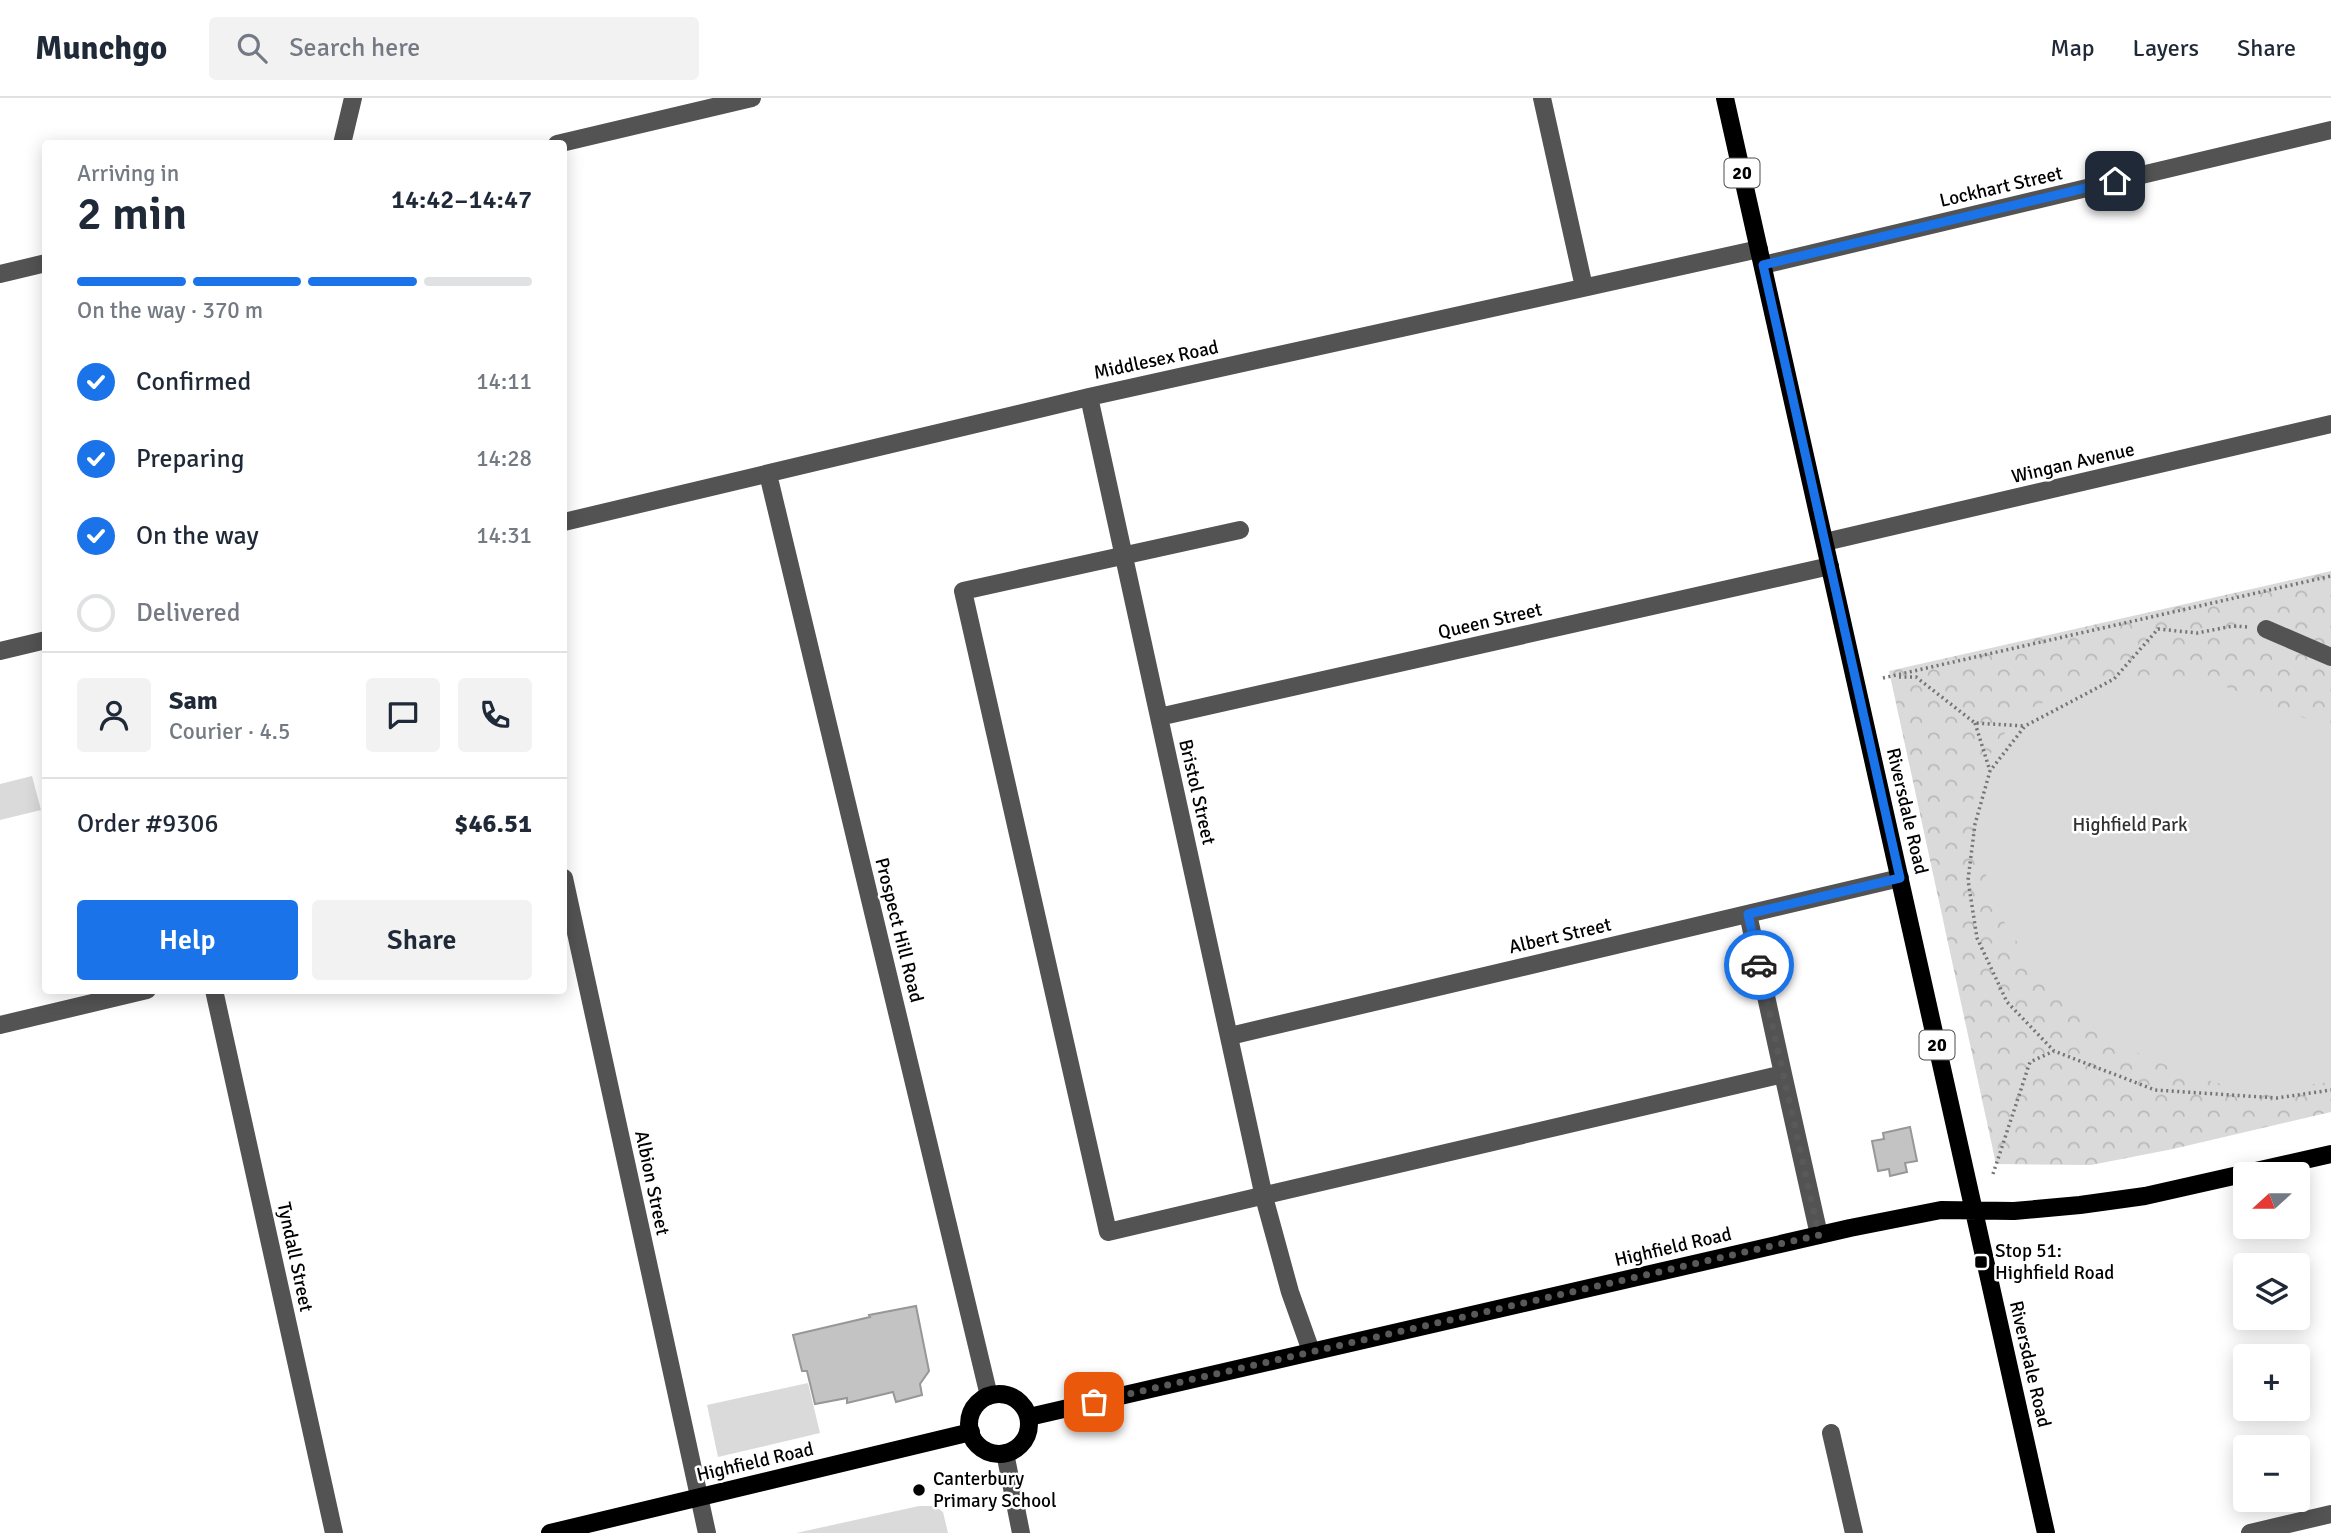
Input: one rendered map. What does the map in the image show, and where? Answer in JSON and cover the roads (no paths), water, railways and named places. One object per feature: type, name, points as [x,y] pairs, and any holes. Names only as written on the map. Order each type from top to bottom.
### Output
[{"type":"main road","name":"Riversdale Road","points":[[1725,98],[2046,1533]]},
{"type":"main road","name":"Highfield Road","points":[[1029,1417],[1819,1235],[1941,1210],[2066,1206],[2145,1196],[2331,1154]]},
{"type":"main road","points":[[1004,1394],[1016,1399],[1029,1417],[1029,1426],[1023,1442],[1005,1453],[984,1450],[974,1440],[971,1432],[969,1420],[974,1407],[989,1396],[1004,1394]]},
{"type":"main road","name":"Highfield Road","points":[[550,1533],[971,1432]]},
{"type":"street","points":[[343,140],[352,98]]},
{"type":"street","points":[[567,142],[752,98]]},
{"type":"street","points":[[1542,98],[1584,287]]},
{"type":"street","name":"Lockhart Street","points":[[1761,257],[2331,130]]},
{"type":"street","name":"Middlesex Road","points":[[567,521],[1089,397],[1584,287],[1702,261],[1761,257]]},
{"type":"street","points":[[0,274],[42,264]]},
{"type":"street","name":"Bristol Street","points":[[1089,397],[1264,1197],[1290,1292],[1311,1352]]},
{"type":"street","name":"Wingan Avenue","points":[[1825,542],[2331,424]]},
{"type":"street","name":"Prospect Hill Road","points":[[768,474],[989,1396]]},
{"type":"street","points":[[1240,530],[963,591],[1108,1232],[1783,1074]]},
{"type":"street","name":"Queen Street","points":[[1159,718],[1830,566]]},
{"type":"street","points":[[2266,629],[2331,657]]},
{"type":"street","points":[[0,651],[42,641]]},
{"type":"street","name":"Albert Street","points":[[1230,1036],[1900,878]]},
{"type":"street","name":"Albion Street","points":[[567,892],[707,1533]]},
{"type":"street","points":[[1748,914],[1819,1235]]},
{"type":"street","points":[[0,1025],[130,994]]},
{"type":"street","name":"Tyndall Street","points":[[216,994],[334,1533]]},
{"type":"street","points":[[1831,1433],[1854,1533]]},
{"type":"street","points":[[1005,1453],[1021,1533]]},
{"type":"street","points":[[2250,1533],[2331,1514]]},
{"type":"tram line","points":[[1720,98],[2041,1533]]},
{"type":"tram line","points":[[1731,98],[1979,1205]]},
{"type":"place","name":"Stop 51: Highfield Road","points":[[1981,1262]]},
{"type":"place","name":"Canterbury Primary School","points":[[919,1490]]},
{"type":"park label","name":"Highfield Park","points":[[2130,825]]}]
